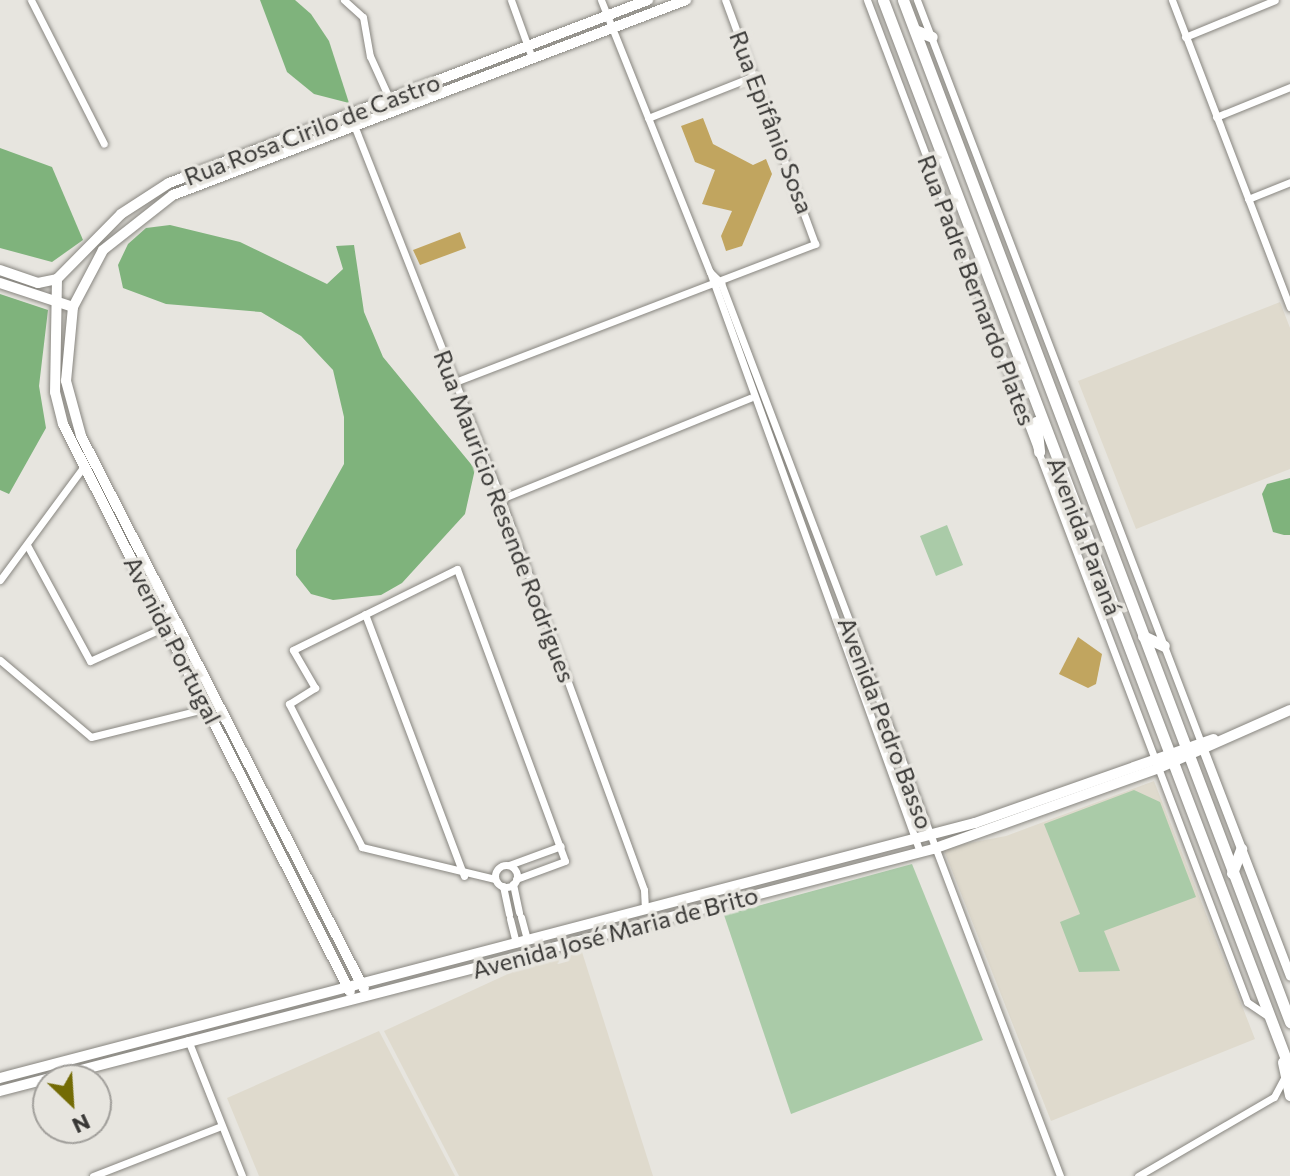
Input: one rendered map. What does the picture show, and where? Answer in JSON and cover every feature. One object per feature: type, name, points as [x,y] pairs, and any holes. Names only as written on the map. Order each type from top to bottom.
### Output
[{"type":"main road","name":"Rua Rosa Cirilo de Castro","points":[[352,120],[390,100],[505,62],[528,47],[648,0]]},
{"type":"main road","points":[[121,214],[129,222],[203,175],[505,62],[532,58],[686,0]]},
{"type":"main road","name":"Avenida Paraná","points":[[883,0],[1022,375],[1284,1053],[1290,1097]]},
{"type":"main road","name":"Avenida Paraná","points":[[903,0],[1290,1022]]},
{"type":"main road","points":[[915,30],[932,37]]},
{"type":"main road","name":"Rua Rosa Cirilo de Castro","points":[[57,279],[121,214],[203,175]]},
{"type":"main road","name":"Avenida Portugal","points":[[129,222],[92,266],[73,307],[66,381],[81,436],[362,983],[366,997]]},
{"type":"main road","points":[[0,270],[38,283],[57,279]]},
{"type":"main road","name":"Avenida Portugal","points":[[57,279],[55,392],[84,466],[349,987],[352,1001]]},
{"type":"main road","points":[[0,283],[73,307]]},
{"type":"main road","points":[[1013,351],[1034,343]]},
{"type":"main road","points":[[1022,375],[1043,367]]},
{"type":"main road","points":[[1033,401],[1039,452]]},
{"type":"main road","points":[[1143,636],[1164,646]]},
{"type":"main road","name":"Avenida José Maria de Brito","points":[[0,1078],[929,835],[1154,756],[1171,756],[1186,751],[1290,710]]},
{"type":"main road","name":"Avenida José Maria de Brito","points":[[0,1091],[933,849],[1050,810],[1159,768],[1171,756]]},
{"type":"main road","points":[[1047,795],[1050,810]]},
{"type":"main road","points":[[1232,873],[1241,849]]},
{"type":"street","points":[[31,0],[104,144]]},
{"type":"street","points":[[344,0],[363,17],[370,56],[390,100]]},
{"type":"street","points":[[511,0],[532,58]]},
{"type":"street","name":"Avenida Pedro Basso","points":[[601,0],[710,272],[712,287],[750,398],[920,852]]},
{"type":"street","name":"Rua Epifânio Sosa","points":[[721,283],[815,244],[725,0]]},
{"type":"street","name":"Rua Padre Bernardo Plates","points":[[867,0],[1247,1002],[1270,1017]]},
{"type":"street","points":[[917,0],[1290,976]]},
{"type":"street","points":[[1172,0],[1290,307]]},
{"type":"street","points":[[1185,37],[1275,0]]},
{"type":"street","points":[[648,118],[754,76]]},
{"type":"street","points":[[1216,117],[1290,87]]},
{"type":"street","name":"Rua Mauricio Resende Rodrigues","points":[[352,120],[501,499],[644,890],[645,909]]},
{"type":"street","points":[[1248,199],[1290,182]]},
{"type":"street","name":"Avenida Pedro Basso","points":[[710,272],[721,283],[933,849],[1060,1176]]},
{"type":"street","points":[[1280,280],[1290,276]]},
{"type":"street","points":[[455,382],[721,283]]},
{"type":"street","points":[[501,499],[750,398]]},
{"type":"street","points":[[0,580],[84,466]]},
{"type":"street","points":[[27,545],[90,661],[167,626]]},
{"type":"street","points":[[503,886],[565,861],[457,569],[293,650],[315,688],[289,704],[362,847],[464,876],[495,879],[503,886],[509,915],[521,942]]},
{"type":"street","points":[[365,614],[464,876]]},
{"type":"street","points":[[0,660],[91,737],[208,708]]},
{"type":"street","points":[[495,879],[497,869],[561,846]]},
{"type":"street","points":[[509,865],[519,912],[521,942]]},
{"type":"street","points":[[509,915],[519,912]]},
{"type":"street","points":[[185,1030],[242,1176]]},
{"type":"street","points":[[1274,1097],[1287,1074]]},
{"type":"street","points":[[1138,1176],[1274,1097],[1290,1097]]},
{"type":"street","points":[[93,1176],[221,1126]]},
{"type":"shaded area","points":[[1280,302],[1290,328],[1290,469],[1136,529],[1078,381]]},
{"type":"shaded area","points":[[1154,781],[1255,1039],[1051,1121],[943,848],[1006,836]]},
{"type":"shaded area","points":[[582,952],[653,1176],[459,1176],[384,1031],[521,968]]},
{"type":"shaded area","points":[[379,1031],[455,1176],[259,1176],[227,1098]]},
{"type":"green space","points":[[260,0],[295,0],[311,14],[329,41],[349,103],[314,94],[287,72]]},
{"type":"green space","points":[[0,148],[52,167],[83,240],[52,262],[0,248]]},
{"type":"green space","points":[[170,225],[240,242],[327,284],[343,269],[336,246],[354,245],[364,312],[383,357],[475,469],[465,514],[402,583],[381,595],[333,600],[311,594],[296,575],[296,550],[344,464],[344,417],[333,370],[301,336],[261,312],[166,304],[123,288],[118,265],[128,244],[146,228]]},
{"type":"green space","points":[[0,294],[48,310],[39,386],[46,428],[9,494],[0,490]]},
{"type":"green space","points":[[1290,478],[1290,535],[1284,535],[1273,532],[1262,494],[1267,484]]},
{"type":"green space","points":[[947,525],[963,565],[936,576],[920,536]]},
{"type":"green space","points":[[1134,790],[1160,802],[1196,897],[1104,931],[1120,971],[1079,972],[1060,922],[1080,914],[1044,824]]},
{"type":"green space","points":[[912,864],[983,1040],[791,1114],[724,915]]},
{"type":"building","points":[[703,118],[713,144],[753,165],[766,159],[772,174],[742,246],[726,251],[721,236],[732,211],[702,204],[715,170],[695,162],[681,126]]},
{"type":"building","points":[[460,232],[466,248],[420,265],[413,250]]},
{"type":"building","points":[[1078,637],[1102,654],[1096,684],[1088,688],[1059,674]]}]
